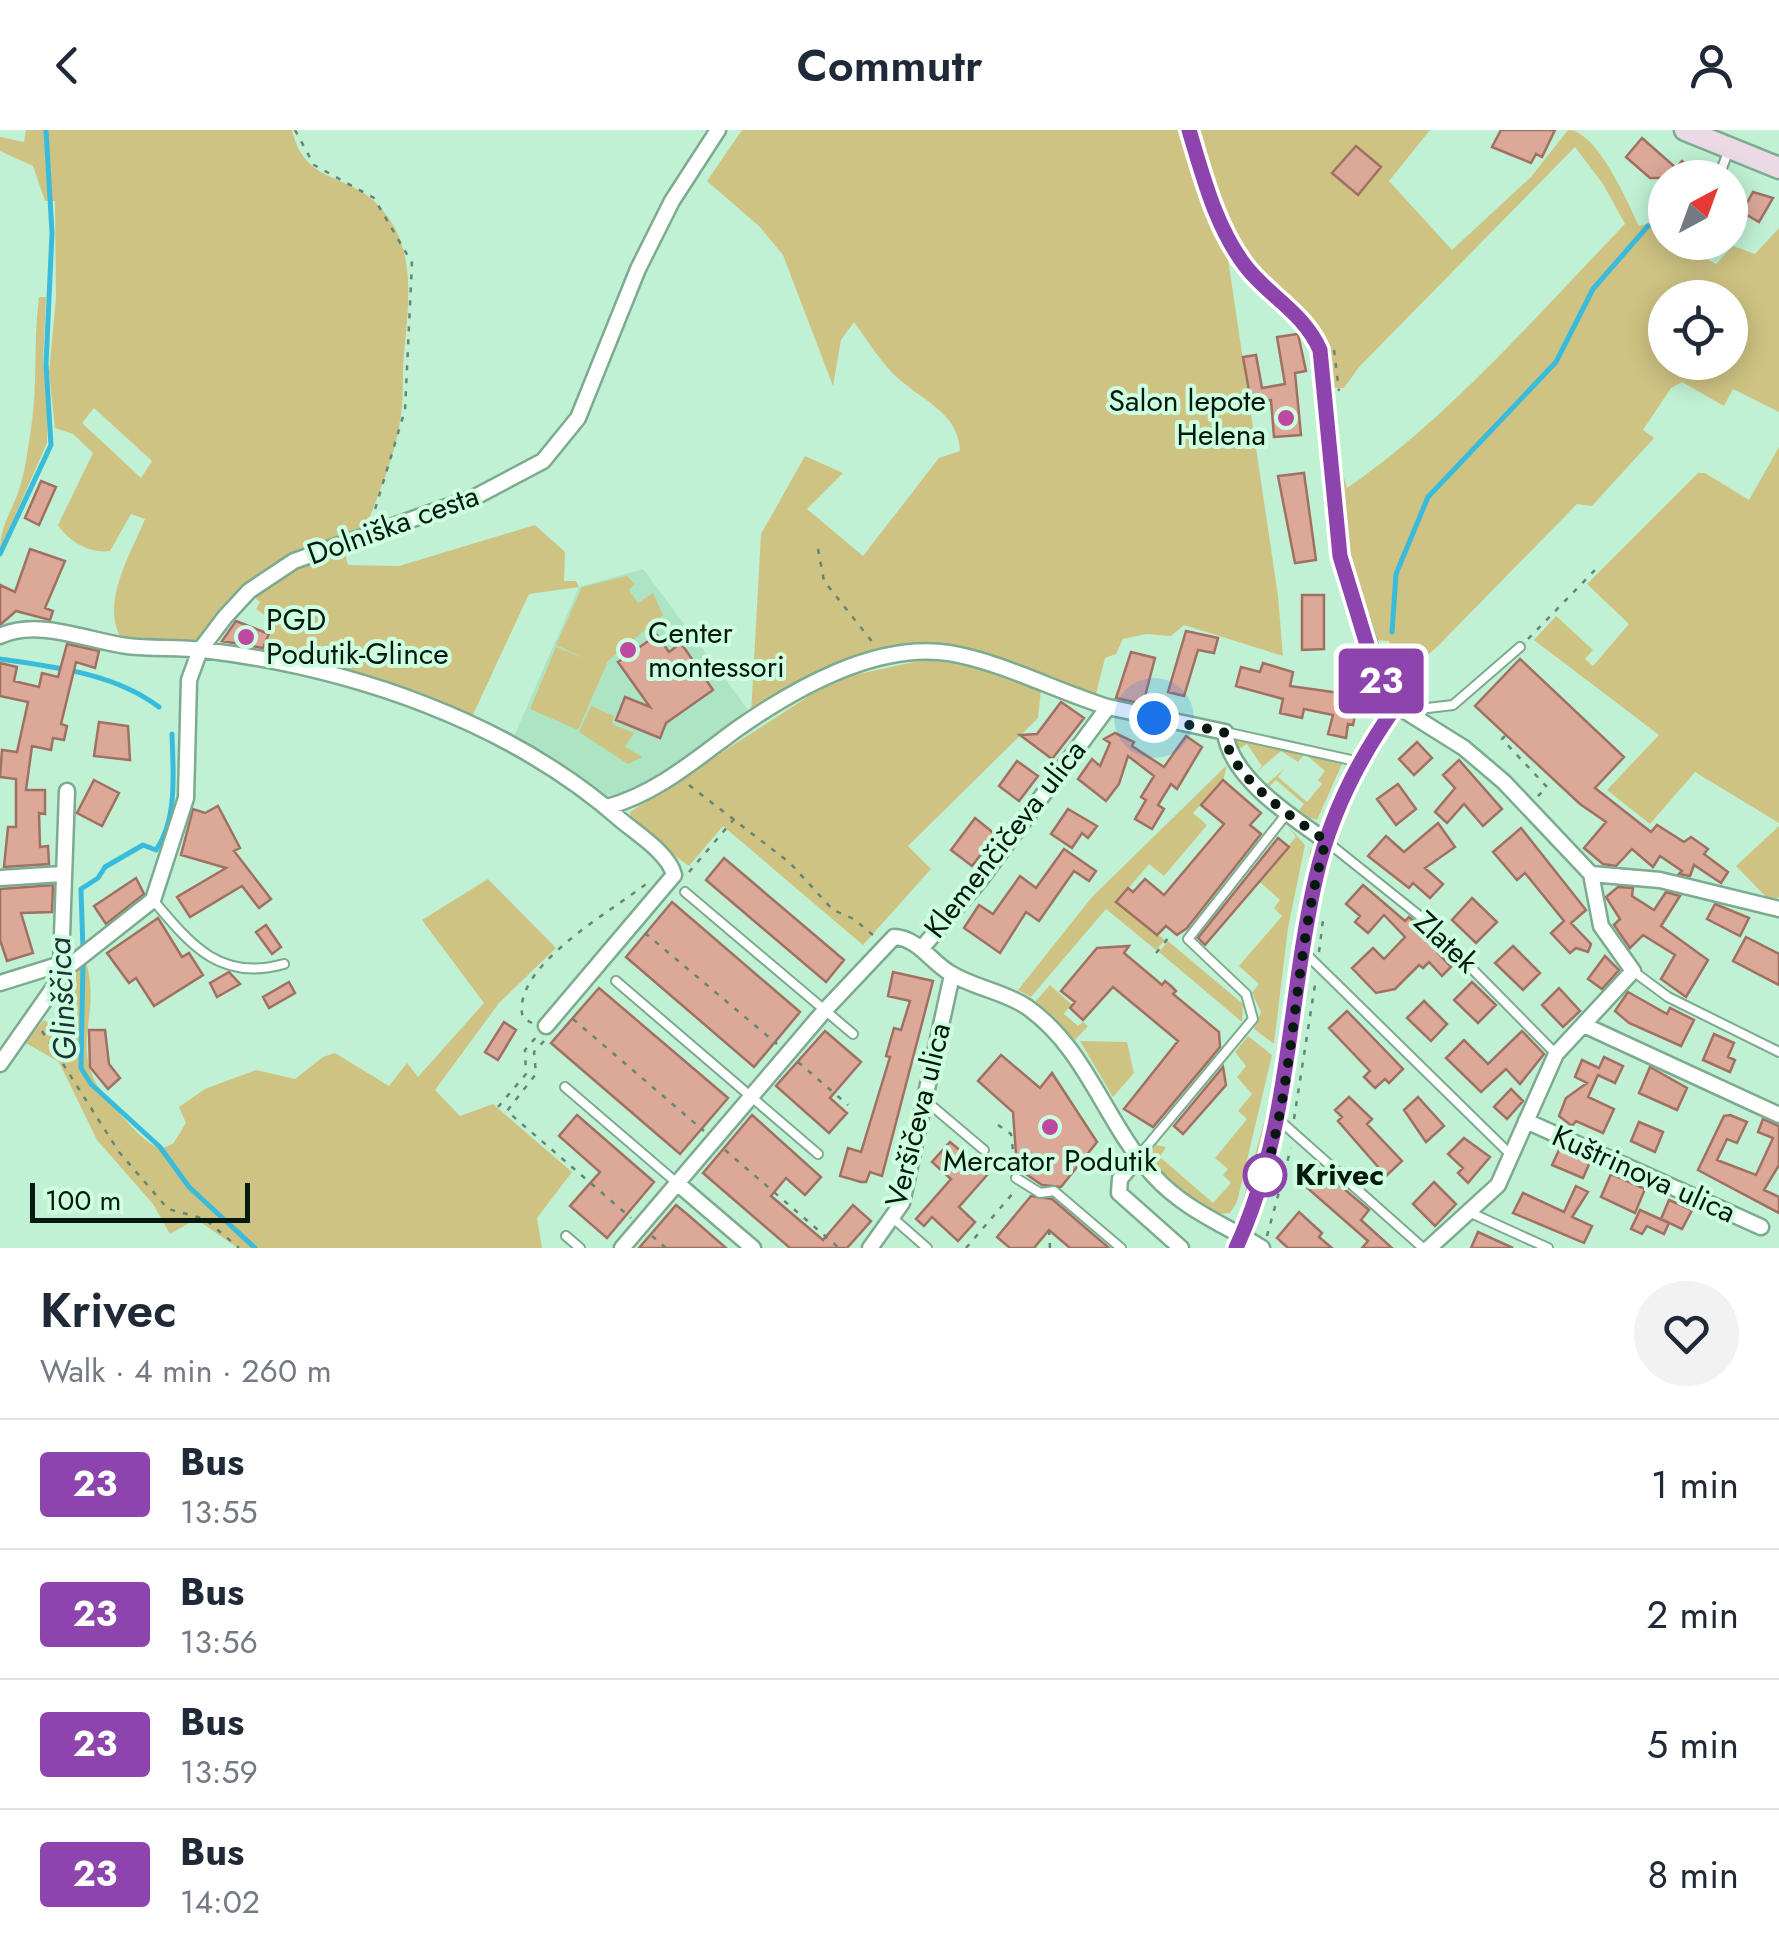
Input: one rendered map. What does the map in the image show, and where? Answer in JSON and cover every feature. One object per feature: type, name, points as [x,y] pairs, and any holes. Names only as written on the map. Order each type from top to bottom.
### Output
[{"type":"street","name":"Dolniška cesta","points":[[154,900],[186,798],[189,680],[200,650],[249,591],[276,571],[315,550],[475,497],[543,461],[564,440],[578,418],[612,326],[672,201],[718,130]]},
{"type":"street","points":[[1189,130],[1215,209],[1237,254],[1258,280],[1303,321],[1320,350],[1340,556],[1373,662],[1396,706],[1464,748],[1504,782],[1591,874],[1601,926],[1633,972],[1556,1054],[1498,1185],[1471,1213],[1426,1248]]},
{"type":"street","points":[[1685,130],[1779,168]]},
{"type":"street","points":[[0,636],[47,630],[168,650],[200,650],[328,675],[421,704],[518,747],[607,808],[670,864],[671,881],[546,1033]]},
{"type":"street","points":[[168,650],[189,680]]},
{"type":"street","points":[[607,808],[648,792],[762,712],[817,682],[884,657],[948,653],[1108,708],[1224,732],[1228,748],[1247,775],[1326,841]]},
{"type":"street","points":[[1239,1242],[1266,1173],[1278,1119],[1311,955],[1326,841],[1360,762],[1396,706]]},
{"type":"street","name":"Klemenčičeva ulica","points":[[921,949],[980,880],[1108,708]]},
{"type":"street","points":[[0,1064],[69,963],[62,874],[67,792]]},
{"type":"street","points":[[0,878],[62,874]]},
{"type":"street","points":[[1591,874],[1660,880],[1779,909]]},
{"type":"street","points":[[0,983],[69,963],[154,900]]},
{"type":"street","points":[[622,1248],[882,944],[894,937],[905,938],[952,974],[994,988],[1056,1032],[1138,1158],[1179,1199],[1239,1242],[1263,1244]]},
{"type":"street","name":"Veršičeva ulica","points":[[870,1248],[894,1219],[952,974]]},
{"type":"street","points":[[1586,1026],[1779,1114]]},
{"type":"street","name":"Kuštrinova ulica","points":[[1526,1121],[1761,1227]]},
{"type":"street","points":[[1138,1158],[1120,1179],[1119,1193],[1181,1248]]},
{"type":"street","points":[[677,1183],[753,1248]]},
{"type":"lane","points":[[1725,160],[1729,150]]},
{"type":"lane","points":[[1396,706],[1420,710],[1453,704],[1520,647]]},
{"type":"lane","points":[[1224,732],[1360,762]]},
{"type":"lane","points":[[1138,1158],[1253,1019],[1246,994],[1188,939],[1288,812]]},
{"type":"lane","name":"Zlatek","points":[[1326,841],[1421,916],[1556,1054]]},
{"type":"lane","points":[[685,892],[853,1034]]},
{"type":"lane","points":[[154,900],[190,944],[209,958],[253,971],[284,964]]},
{"type":"lane","points":[[1311,955],[1513,1157]]},
{"type":"lane","points":[[1633,972],[1668,997],[1779,1052]]},
{"type":"lane","points":[[616,982],[818,1154]]},
{"type":"lane","points":[[564,1087],[677,1183]]},
{"type":"lane","points":[[925,1100],[984,1150]]},
{"type":"lane","points":[[1278,1119],[1426,1248]]},
{"type":"lane","points":[[1019,1181],[1040,1192],[1054,1190],[1121,1248]]},
{"type":"lane","points":[[1471,1213],[1548,1248]]},
{"type":"lane","points":[[894,1219],[927,1248]]},
{"type":"lane","points":[[566,1236],[580,1248]]},
{"type":"path","points":[[295,130],[314,165],[374,198],[412,263],[405,410],[387,480],[367,533]]},
{"type":"path","points":[[818,548],[824,581],[884,657]]},
{"type":"path","points":[[1520,647],[1598,568]]},
{"type":"path","points":[[1505,736],[1502,739],[1547,787],[1542,792]]},
{"type":"path","points":[[674,774],[790,863],[833,910],[854,919],[882,944]]},
{"type":"path","points":[[689,872],[735,818]]},
{"type":"path","points":[[546,1033],[524,1018],[520,1007],[530,978],[670,864]]},
{"type":"path","points":[[1311,955],[1324,917]]},
{"type":"path","points":[[640,929],[848,1105]]},
{"type":"path","points":[[1156,954],[1169,937]]},
{"type":"path","points":[[1293,1125],[1317,973]]},
{"type":"path","points":[[40,1009],[45,1037],[119,1152],[168,1209],[205,1219],[239,1248]]},
{"type":"path","points":[[498,1106],[526,1074],[525,1050],[546,1033]]},
{"type":"path","points":[[546,1033],[534,1052],[536,1074],[507,1111],[666,1248]]},
{"type":"path","points":[[966,1248],[1019,1181],[1011,1134],[998,1125]]},
{"type":"path","points":[[1263,1244],[1283,1186],[1291,1138]]},
{"type":"path","points":[[984,1150],[1019,1181]]},
{"type":"path","points":[[1049,1230],[1050,1248]]},
{"type":"shaded area","points":[[26,130],[292,130],[306,160],[375,202],[398,236],[408,293],[402,407],[392,457],[367,524],[300,553],[199,639],[182,643],[123,641],[116,627],[114,611],[120,579],[145,519],[131,514],[110,551],[81,546],[58,525],[93,453],[73,434],[55,428],[49,372],[56,298],[55,201],[45,201],[33,166],[0,151],[0,137],[24,142]],"holes":[[[94,408],[152,461],[141,478],[82,423]]]},
{"type":"shaded area","points":[[742,130],[1180,130],[1212,226],[1228,259],[1278,596],[1283,656],[1184,625],[1171,636],[1146,634],[1123,639],[1116,654],[1105,658],[1096,694],[980,656],[920,647],[891,649],[833,667],[751,714],[761,534],[805,456],[843,473],[807,509],[863,556],[939,458],[960,451],[954,427],[947,418],[893,374],[854,322],[841,340],[833,386],[783,255],[760,227],[707,181]]},
{"type":"shaded area","points":[[1197,130],[1430,130],[1389,181],[1452,250],[1531,177],[1568,130],[1579,133],[1610,169],[1639,226],[1648,224],[1648,260],[1709,260],[1716,264],[1720,260],[1748,260],[1748,251],[1755,254],[1779,228],[1779,412],[1733,389],[1724,406],[1682,382],[1671,388],[1643,430],[1654,438],[1592,506],[1577,504],[1438,646],[1416,665],[1396,672],[1389,641],[1373,640],[1347,551],[1338,457],[1347,488],[1456,398],[1625,224],[1603,184],[1575,147],[1359,367],[1344,388],[1333,388],[1329,362],[1314,327],[1251,261],[1218,198]]},
{"type":"shaded area","points":[[39,297],[46,297],[43,364],[48,387],[47,443],[0,550],[2,532],[23,477],[31,429]]},
{"type":"shaded area","points":[[1779,447],[1779,823],[1695,772],[1650,824],[1607,790],[1659,735],[1534,640],[1556,616],[1593,650],[1585,659],[1593,666],[1629,624],[1587,584],[1698,473],[1705,473],[1749,500]]},
{"type":"shaded area","points":[[535,525],[565,552],[564,581],[576,581],[579,587],[529,594],[470,721],[263,657],[275,622],[256,609],[260,602],[252,595],[280,573],[343,547],[348,565],[399,566]]},
{"type":"shaded area","name":"Center montessori","points":[[643,569],[751,714],[665,774],[620,795],[604,795],[512,741],[579,587]]},
{"type":"shaded area","points":[[627,576],[635,584],[629,590],[638,603],[653,593],[663,615],[608,661],[578,730],[530,709],[556,647],[586,659],[556,645],[582,587]]},
{"type":"shaded area","points":[[923,660],[984,670],[1041,690],[1038,718],[908,846],[931,869],[863,945],[723,826],[689,866],[632,825],[630,812],[812,694],[849,676]]},
{"type":"shaded area","points":[[591,706],[614,716],[612,724],[634,733],[625,747],[643,757],[628,764],[579,732]]},
{"type":"shaded area","points":[[1241,739],[1337,760],[1342,764],[1317,820],[1297,813],[1304,804],[1276,780],[1268,788],[1267,784],[1284,769],[1278,777],[1307,802],[1322,784],[1318,780],[1325,771],[1305,754],[1298,762],[1281,751],[1253,775],[1262,766],[1247,744],[1236,751],[1233,743]]},
{"type":"shaded area","points":[[1227,765],[1223,780],[1193,813],[1207,825],[1164,876],[1149,864],[1117,902],[1165,940],[1156,950],[1106,909],[1031,997],[1018,990],[1092,897]]},
{"type":"shaded area","points":[[1288,826],[1305,845],[1288,928],[1274,1044],[1254,1029],[1261,1012],[1252,993],[1259,984],[1239,966],[1282,916],[1274,908],[1280,900],[1259,881],[1296,837]]},
{"type":"shaded area","points":[[1779,826],[1779,897],[1771,902],[1736,866]]},
{"type":"shaded area","points":[[1311,847],[1313,858],[1273,1106],[1251,1195],[1239,1215],[1271,1096]]},
{"type":"shaded area","points":[[488,879],[556,948],[499,1003],[435,1090],[460,1116],[493,1104],[572,1172],[537,1218],[542,1248],[238,1248],[196,1219],[170,1234],[153,1204],[97,1140],[59,1062],[24,1042],[44,1020],[52,1026],[66,1014],[77,966],[86,962],[90,983],[87,1054],[91,1072],[118,1112],[160,1149],[173,1144],[186,1123],[179,1107],[205,1089],[256,1070],[295,1079],[323,1057],[335,1053],[389,1086],[407,1063],[418,1077],[484,1003],[422,920]]},
{"type":"shaded area","points":[[1168,941],[1243,1004],[1242,1022],[1159,952]]},
{"type":"shaded area","points":[[1050,985],[1071,1004],[1064,1014],[1078,1026],[1083,1022],[1088,1026],[1075,1040],[1035,1002]]},
{"type":"shaded area","points":[[1248,1036],[1272,1055],[1237,1202],[1230,1213],[1218,1214],[1166,1179],[1151,1151],[1156,1145],[1166,1147],[1160,1157],[1213,1203],[1231,1183],[1223,1175],[1228,1169],[1215,1158],[1247,1119],[1238,1111],[1252,1094],[1237,1077],[1246,1066],[1235,1052]]},
{"type":"shaded area","points":[[1080,1041],[1127,1042],[1134,1073],[1113,1097]]},
{"type":"building","points":[[1501,130],[1555,130],[1542,157],[1536,154],[1531,163],[1492,147]]},
{"type":"building","points":[[1642,138],[1667,160],[1648,160],[1648,176],[1626,157]]},
{"type":"building","points":[[1356,146],[1381,167],[1358,195],[1332,173]]},
{"type":"building","points":[[1753,192],[1773,198],[1759,222],[1748,216],[1748,201]]},
{"type":"building","points":[[1298,334],[1306,371],[1295,373],[1301,435],[1274,437],[1271,400],[1251,402],[1243,357],[1256,355],[1262,388],[1285,384],[1277,337]]},
{"type":"building","points":[[1304,473],[1316,560],[1295,563],[1278,476]]},
{"type":"building","points":[[41,481],[56,487],[39,525],[25,518]]},
{"type":"building","points":[[30,549],[65,561],[45,608],[53,611],[50,620],[16,611],[0,625],[0,585],[15,592]]},
{"type":"building","points":[[1302,595],[1324,595],[1324,649],[1302,650]]},
{"type":"building","name":"PGD Podutik-Glince","points":[[236,621],[269,634],[263,648],[222,641]]},
{"type":"building","points":[[1186,631],[1218,638],[1214,653],[1198,650],[1184,696],[1168,692]]},
{"type":"building","points":[[657,635],[669,652],[681,643],[713,690],[666,723],[660,738],[616,720],[625,697],[650,707],[618,662]]},
{"type":"building","points":[[67,644],[99,651],[95,668],[76,662],[61,724],[67,726],[64,740],[53,738],[51,750],[32,746],[26,790],[45,790],[45,814],[39,813],[40,847],[48,846],[49,864],[4,867],[8,827],[16,827],[16,779],[0,777],[2,750],[17,752],[28,702],[0,696],[0,663],[17,667],[14,681],[39,687],[42,673],[58,677]]},
{"type":"building","points":[[1131,652],[1155,658],[1143,704],[1116,698]]},
{"type":"building","points":[[1520,659],[1624,757],[1595,788],[1651,832],[1657,825],[1684,842],[1691,837],[1708,849],[1704,854],[1728,872],[1721,883],[1694,865],[1690,876],[1679,874],[1682,871],[1660,856],[1653,867],[1632,849],[1616,866],[1603,864],[1584,848],[1606,822],[1580,804],[1475,706]]},
{"type":"building","points":[[1263,663],[1293,672],[1290,686],[1347,694],[1353,664],[1365,667],[1353,725],[1348,724],[1346,738],[1328,734],[1333,715],[1304,709],[1302,718],[1280,713],[1283,699],[1236,686],[1241,667],[1260,672]]},
{"type":"building","points":[[1061,702],[1084,718],[1052,759],[1020,735],[1037,734]]},
{"type":"building","points":[[99,722],[128,726],[130,760],[94,756]]},
{"type":"building","points":[[1115,733],[1134,742],[1132,746],[1164,767],[1186,736],[1202,747],[1177,789],[1171,784],[1158,805],[1164,809],[1152,829],[1135,819],[1146,800],[1141,797],[1154,776],[1128,756],[1119,784],[1106,801],[1078,779],[1092,759],[1100,766],[1110,743],[1104,739]]},
{"type":"building","points":[[1417,742],[1432,758],[1414,775],[1399,759]]},
{"type":"building","points":[[1459,760],[1502,809],[1483,826],[1464,804],[1447,823],[1435,812],[1455,788],[1443,775]]},
{"type":"building","points":[[1017,761],[1038,776],[1019,801],[999,786]]},
{"type":"building","points":[[94,780],[119,793],[102,826],[77,813]]},
{"type":"building","points":[[1223,780],[1261,813],[1250,825],[1261,834],[1187,928],[1177,935],[1166,926],[1157,935],[1116,902],[1128,888],[1133,892],[1145,879],[1164,895],[1224,824],[1201,805]]},
{"type":"building","points":[[1398,784],[1416,809],[1396,825],[1377,799]]},
{"type":"building","points":[[218,806],[240,848],[234,851],[271,899],[259,908],[242,886],[190,917],[177,897],[226,868],[181,855],[193,809],[205,813]]},
{"type":"building","points":[[1068,809],[1097,826],[1088,838],[1082,833],[1072,848],[1051,834]]},
{"type":"building","points":[[975,818],[996,835],[972,866],[951,850]]},
{"type":"building","points":[[1438,823],[1455,847],[1425,868],[1443,884],[1430,898],[1413,883],[1409,888],[1368,856],[1386,836],[1404,852]]},
{"type":"building","points":[[1521,828],[1586,910],[1571,923],[1591,944],[1588,952],[1576,948],[1570,953],[1551,933],[1564,921],[1525,873],[1517,880],[1493,852]]},
{"type":"building","points":[[1278,838],[1289,847],[1205,945],[1198,938]]},
{"type":"building","points":[[1064,849],[1096,871],[1089,881],[1074,871],[1039,921],[1026,912],[1000,953],[964,928],[979,905],[993,914],[1020,876],[1036,888]]},
{"type":"building","points":[[724,858],[844,960],[826,982],[706,880]]},
{"type":"building","points":[[136,878],[144,894],[106,924],[94,906]]},
{"type":"building","points":[[53,885],[52,912],[21,913],[33,953],[7,961],[0,940],[0,889]]},
{"type":"building","points":[[1363,885],[1405,921],[1409,917],[1442,949],[1438,953],[1451,967],[1442,976],[1429,962],[1423,968],[1419,965],[1395,989],[1376,993],[1352,968],[1373,948],[1384,959],[1405,937],[1384,915],[1368,933],[1355,922],[1360,916],[1346,904]]},
{"type":"building","points":[[1618,887],[1633,888],[1632,896],[1654,910],[1666,892],[1680,896],[1661,926],[1708,960],[1686,997],[1661,979],[1675,955],[1643,935],[1630,948],[1614,925],[1620,919],[1606,897]]},
{"type":"building","points":[[1472,898],[1497,922],[1476,943],[1452,920]]},
{"type":"building","points":[[672,902],[800,1012],[754,1067],[626,957]]},
{"type":"building","points":[[1715,904],[1749,918],[1740,936],[1707,919]]},
{"type":"building","points":[[158,918],[182,957],[189,953],[203,975],[154,1006],[136,978],[129,983],[107,953]]},
{"type":"building","points":[[266,925],[281,947],[272,954],[256,932]]},
{"type":"building","points":[[1746,937],[1779,954],[1779,985],[1733,961]]},
{"type":"building","points":[[1129,946],[1124,953],[1162,985],[1165,981],[1176,991],[1173,994],[1219,1032],[1220,1047],[1153,1127],[1124,1109],[1178,1041],[1113,987],[1083,1020],[1070,1008],[1075,1002],[1061,991],[1097,948]]},
{"type":"building","points":[[1513,946],[1540,973],[1523,990],[1495,963]]},
{"type":"building","points":[[1605,956],[1619,970],[1602,989],[1588,979]]},
{"type":"building","points":[[229,972],[240,984],[217,997],[210,983]]},
{"type":"building","points":[[893,972],[933,981],[882,1176],[870,1172],[866,1182],[861,1182],[840,1176],[848,1148],[861,1152],[890,1057],[886,1056],[894,1028],[901,1030],[910,1001],[888,996]]},
{"type":"building","points":[[289,982],[295,993],[269,1008],[263,997]]},
{"type":"building","points":[[1472,982],[1496,1005],[1478,1023],[1454,1000]]},
{"type":"building","points":[[599,988],[728,1098],[680,1154],[551,1043]]},
{"type":"building","points":[[1559,988],[1580,1011],[1563,1027],[1542,1005]]},
{"type":"building","points":[[1628,992],[1667,1014],[1670,1008],[1694,1020],[1681,1046],[1629,1023],[1615,1011]]},
{"type":"building","points":[[1424,1001],[1447,1024],[1431,1041],[1407,1018]]},
{"type":"building","points":[[1347,1011],[1403,1069],[1389,1083],[1385,1079],[1375,1088],[1364,1077],[1370,1071],[1329,1028]]},
{"type":"building","points":[[504,1022],[516,1030],[498,1060],[485,1052]]},
{"type":"building","points":[[89,1030],[105,1030],[109,1064],[120,1078],[108,1089],[90,1067]]},
{"type":"building","points":[[825,1031],[861,1062],[830,1098],[847,1113],[829,1133],[776,1086]]},
{"type":"building","points":[[1522,1031],[1544,1054],[1520,1084],[1506,1069],[1481,1092],[1446,1058],[1464,1040],[1488,1064]]},
{"type":"building","points":[[1714,1034],[1734,1043],[1728,1057],[1735,1060],[1730,1072],[1703,1060]]},
{"type":"building","name":"Mercator Podutik","points":[[1001,1055],[1040,1088],[1052,1073],[1097,1142],[1061,1187],[1042,1185],[1017,1168],[1013,1112],[978,1081]]},
{"type":"building","points":[[1604,1057],[1623,1066],[1615,1083],[1598,1075],[1588,1097],[1614,1109],[1603,1133],[1576,1121],[1572,1126],[1559,1116],[1566,1098],[1587,1083],[1575,1077],[1582,1060],[1599,1068]]},
{"type":"building","points":[[1223,1067],[1226,1085],[1183,1134],[1174,1126]]},
{"type":"building","points":[[1650,1067],[1687,1088],[1677,1110],[1639,1093]]},
{"type":"building","points":[[1511,1089],[1523,1101],[1507,1119],[1494,1107]]},
{"type":"building","points":[[1349,1097],[1372,1119],[1367,1124],[1402,1161],[1386,1176],[1338,1121],[1342,1117],[1335,1110]]},
{"type":"building","points":[[1418,1097],[1444,1126],[1426,1142],[1404,1110]]},
{"type":"building","points":[[577,1115],[654,1182],[607,1238],[570,1206],[600,1172],[559,1136]]},
{"type":"building","points":[[752,1115],[821,1177],[805,1195],[786,1178],[771,1196],[823,1240],[853,1205],[871,1221],[847,1248],[790,1248],[703,1173]]},
{"type":"building","points":[[1724,1116],[1747,1122],[1737,1143],[1727,1139],[1717,1160],[1756,1175],[1773,1138],[1758,1132],[1763,1119],[1779,1126],[1779,1165],[1764,1190],[1779,1197],[1779,1213],[1698,1170]]},
{"type":"building","points":[[1639,1122],[1663,1132],[1655,1152],[1631,1141]]},
{"type":"building","points":[[1464,1138],[1490,1157],[1468,1183],[1458,1173],[1463,1168],[1448,1154]]},
{"type":"building","points":[[950,1142],[988,1174],[959,1207],[975,1222],[958,1241],[932,1217],[924,1226],[916,1219],[951,1179],[932,1162]]},
{"type":"building","points":[[1560,1148],[1590,1162],[1583,1178],[1552,1165]]},
{"type":"building","points":[[1312,1162],[1369,1210],[1361,1220],[1392,1248],[1362,1248],[1368,1241],[1297,1179]]},
{"type":"building","points":[[1611,1174],[1645,1189],[1635,1213],[1601,1197]]},
{"type":"building","points":[[1434,1182],[1456,1204],[1435,1226],[1413,1204]]},
{"type":"building","points":[[1576,1186],[1588,1192],[1572,1217],[1592,1226],[1584,1243],[1513,1213],[1523,1193],[1564,1212]]},
{"type":"building","points":[[1031,1196],[1052,1199],[1109,1248],[1070,1248],[1049,1230],[1034,1248],[1010,1248],[997,1237]]},
{"type":"building","points":[[1669,1200],[1692,1210],[1682,1229],[1661,1219]]},
{"type":"building","points":[[676,1205],[687,1214],[726,1248],[639,1248]]},
{"type":"building","points":[[1640,1210],[1669,1223],[1664,1234],[1647,1226],[1642,1234],[1631,1229]]},
{"type":"building","points":[[1299,1212],[1332,1248],[1288,1248],[1277,1238]]},
{"type":"building","points":[[1478,1232],[1513,1248],[1471,1248]]},
{"type":"waterway","name":"Glinščica","points":[[0,554],[51,445],[46,364],[52,233],[46,130]]},
{"type":"waterway","points":[[1392,632],[1396,574],[1428,497],[1556,362],[1593,289],[1648,226]]},
{"type":"waterway","name":"Glinščica","points":[[0,659],[103,679],[159,707]]},
{"type":"waterway","name":"Glinščica","points":[[83,950],[81,889],[98,878],[105,867],[143,845],[156,850],[163,837],[173,794],[172,734]]},
{"type":"waterway","name":"Glinščica","points":[[83,961],[81,1068],[91,1084],[160,1147],[189,1187],[255,1248]]},
{"type":"bus line","name":"23","points":[[1189,130],[1211,199],[1237,254],[1248,270],[1303,321],[1320,350],[1340,556],[1368,648],[1383,686],[1396,706],[1360,762],[1326,841],[1316,877],[1285,1087],[1266,1173],[1236,1248]]},
{"type":"place","name":"Salon lepote Helena","points":[[1286,418]]},
{"type":"place","name":"PGD Podutik-Glince","points":[[246,637]]},
{"type":"place","name":"Center montessori","points":[[628,650]]},
{"type":"place","name":"Mercator Podutik","points":[[1050,1127]]},
{"type":"place","name":"Krivec","points":[[1265,1175]]},
{"type":"route","points":[[1154,718],[1224,732],[1228,748],[1247,775],[1326,841],[1309,916],[1285,1087],[1265,1175]]}]
